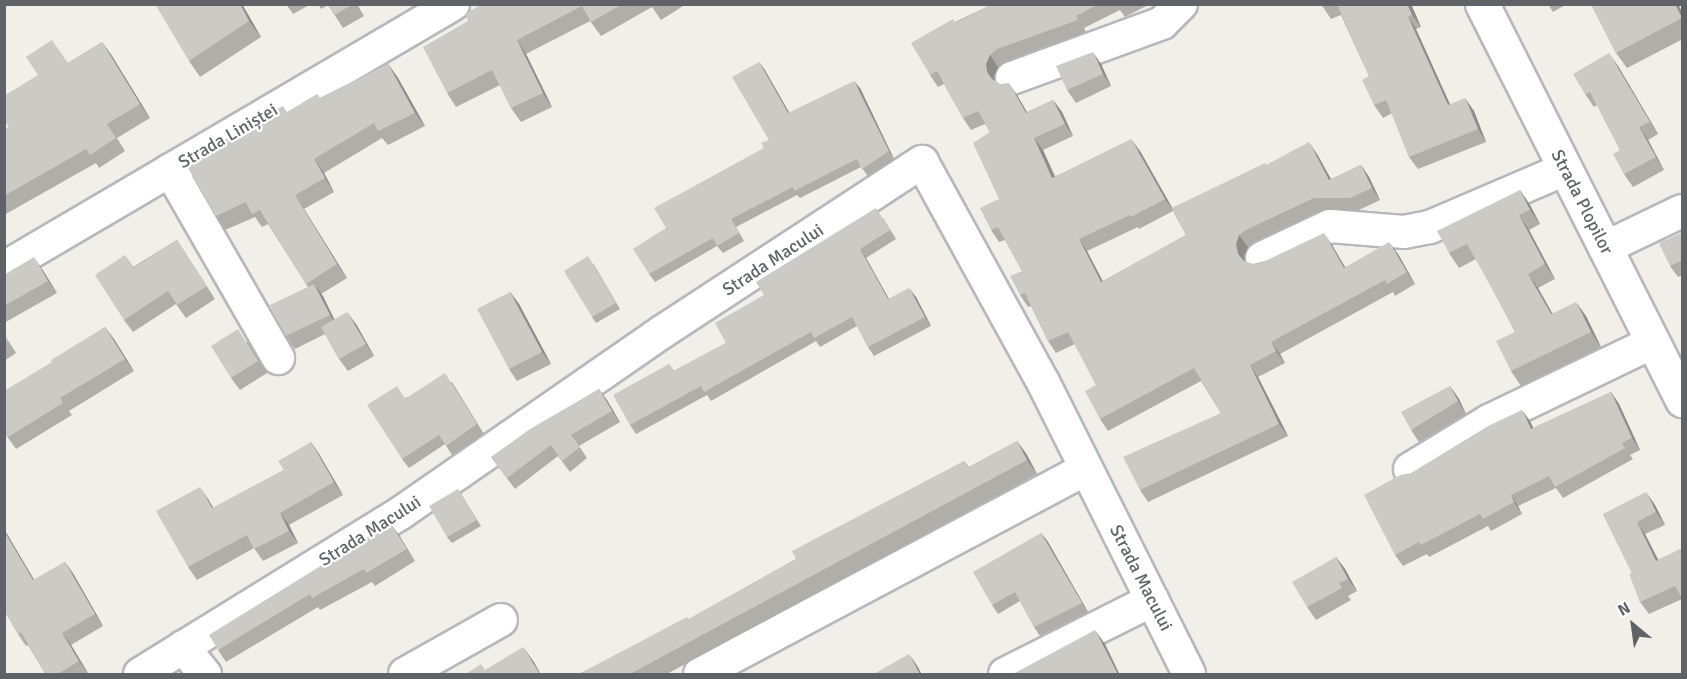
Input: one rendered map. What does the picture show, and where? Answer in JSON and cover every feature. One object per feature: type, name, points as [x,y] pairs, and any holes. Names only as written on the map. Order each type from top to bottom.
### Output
[{"type":"street","name":"Strada Liniștei","points":[[4,268],[453,4]]},
{"type":"street","points":[[1012,78],[1162,23],[1181,4]]},
{"type":"street","name":"Strada Plopilor","points":[[1482,4],[1683,400]]},
{"type":"street","name":"Strada Macului","points":[[140,675],[402,512],[663,332],[922,162],[1042,382],[1189,675]]},
{"type":"street","points":[[1262,258],[1330,226],[1404,232],[1430,227],[1565,169]]},
{"type":"street","points":[[170,170],[278,358]]},
{"type":"street","points":[[1605,248],[1683,211]]},
{"type":"street","points":[[1410,469],[1489,421],[1653,342]]},
{"type":"street","points":[[700,675],[1086,469]]},
{"type":"street","points":[[1005,675],[1152,600]]},
{"type":"street","points":[[405,675],[501,620]]},
{"type":"street","points":[[183,647],[205,675]]},
{"type":"building","points":[[155,4],[240,4],[249,21],[189,61]]},
{"type":"building","points":[[328,4],[354,4],[334,15]]},
{"type":"building","points":[[482,4],[623,4],[591,22],[582,6],[517,40],[543,93],[511,108],[492,70],[447,93],[423,47],[468,21],[465,14]]},
{"type":"building","points":[[993,4],[1099,4],[1076,16],[1078,20],[997,49],[990,55],[986,64],[987,72],[992,79],[1000,84],[1009,83],[1026,113],[1053,100],[1065,124],[1034,138],[1052,178],[1131,139],[1165,199],[1131,217],[1130,215],[1079,239],[1101,282],[1186,235],[1172,208],[1265,163],[1266,165],[1309,142],[1329,180],[1361,165],[1372,188],[1350,198],[1314,198],[1246,230],[1239,235],[1236,244],[1238,254],[1244,261],[1253,264],[1261,263],[1324,233],[1344,268],[1389,242],[1407,272],[1387,284],[1385,280],[1271,342],[1276,351],[1250,365],[1279,424],[1140,490],[1123,457],[1221,413],[1194,368],[1100,419],[1085,391],[1096,385],[1068,332],[1048,341],[1025,293],[1020,295],[1010,276],[1022,271],[998,227],[991,230],[980,208],[999,199],[973,143],[990,132],[978,111],[963,118],[937,71],[930,75],[911,43],[953,19],[955,23]]},
{"type":"building","points":[[1337,4],[1407,4],[1412,15],[1408,17],[1448,105],[1465,98],[1478,129],[1409,157],[1386,100],[1374,105],[1362,80],[1369,76]]},
{"type":"building","points":[[1591,4],[1675,4],[1682,18],[1616,53]]},
{"type":"building","points":[[52,40],[68,63],[102,42],[140,104],[107,124],[116,138],[90,155],[86,149],[4,196],[4,130],[9,127],[4,120],[4,96],[38,75],[26,57]]},
{"type":"building","points":[[1093,52],[1103,74],[1067,90],[1056,66]]},
{"type":"building","points":[[1609,53],[1650,122],[1639,127],[1656,157],[1624,174],[1613,154],[1620,150],[1590,92],[1585,94],[1573,74]]},
{"type":"building","points":[[759,62],[788,113],[854,81],[889,151],[862,169],[857,159],[794,191],[793,187],[731,219],[739,233],[717,246],[713,238],[649,274],[633,249],[666,228],[654,208],[764,148],[761,143],[769,140],[732,77]]},
{"type":"building","points":[[388,64],[415,113],[378,131],[374,123],[314,159],[325,178],[295,195],[337,264],[306,284],[260,210],[252,214],[246,202],[216,216],[185,163],[283,106],[287,112],[317,94],[320,98]]},
{"type":"building","points":[[1520,190],[1530,210],[1519,215],[1545,264],[1528,274],[1551,314],[1576,302],[1591,332],[1511,371],[1496,341],[1515,332],[1494,292],[1467,244],[1449,253],[1437,231]]},
{"type":"building","points":[[876,208],[890,230],[860,249],[888,299],[909,288],[925,317],[868,347],[852,317],[814,338],[811,332],[704,392],[701,386],[630,425],[613,395],[669,364],[673,371],[726,343],[715,323],[764,295],[756,282]]},
{"type":"building","points":[[1683,232],[1683,260],[1670,266],[1659,243]]},
{"type":"building","points":[[177,240],[207,286],[177,305],[168,291],[124,320],[95,275],[125,255],[133,268]]},
{"type":"building","points":[[588,256],[616,303],[592,317],[564,271]]},
{"type":"building","points":[[34,257],[48,281],[4,306],[4,275]]},
{"type":"building","points":[[314,284],[330,315],[286,336],[270,305]]},
{"type":"building","points":[[510,292],[542,352],[509,369],[477,309]]},
{"type":"building","points":[[347,312],[366,344],[339,359],[321,327]]},
{"type":"building","points":[[105,327],[125,359],[60,398],[63,403],[8,437],[4,432],[4,391]]},
{"type":"building","points":[[238,329],[258,361],[231,378],[211,346]]},
{"type":"building","points":[[445,373],[477,424],[446,446],[439,435],[402,459],[367,405],[397,386],[405,399]]},
{"type":"building","points":[[1450,386],[1458,401],[1411,430],[1401,412]]},
{"type":"building","points":[[599,389],[612,411],[571,435],[580,447],[562,461],[551,445],[507,478],[491,457],[530,429]]},
{"type":"building","points":[[1611,392],[1632,438],[1622,443],[1625,448],[1555,487],[1549,476],[1511,495],[1514,502],[1483,519],[1480,514],[1421,545],[1419,542],[1395,555],[1364,495],[1400,475],[1411,473],[1490,425],[1522,410],[1531,429]]},
{"type":"building","points":[[1017,441],[1027,460],[628,675],[577,675],[687,617],[689,619],[796,559],[792,551],[964,461],[968,468]]},
{"type":"building","points":[[311,442],[334,482],[280,513],[289,531],[254,549],[247,535],[188,567],[156,511],[200,487],[212,508],[284,470],[278,461]]},
{"type":"building","points":[[458,489],[477,520],[447,537],[429,506]]},
{"type":"building","points":[[1646,492],[1656,512],[1637,522],[1656,561],[1683,548],[1683,600],[1675,586],[1640,602],[1629,574],[1632,573],[1603,514]]},
{"type":"building","points":[[390,523],[407,549],[366,573],[364,569],[312,598],[310,594],[218,650],[209,635]]},
{"type":"building","points":[[4,531],[33,580],[65,562],[95,614],[62,633],[79,661],[56,675],[46,675],[21,632],[18,634],[4,610]]},
{"type":"building","points":[[1041,533],[1082,603],[1034,627],[1015,592],[992,605],[973,572]]},
{"type":"building","points":[[1336,557],[1348,579],[1339,583],[1342,588],[1307,607],[1292,582]]},
{"type":"building","points":[[1095,630],[1118,675],[1011,675]]},
{"type":"building","points":[[523,647],[540,675],[464,675],[481,664],[485,670]]},
{"type":"building","points":[[909,654],[920,675],[872,675]]}]
